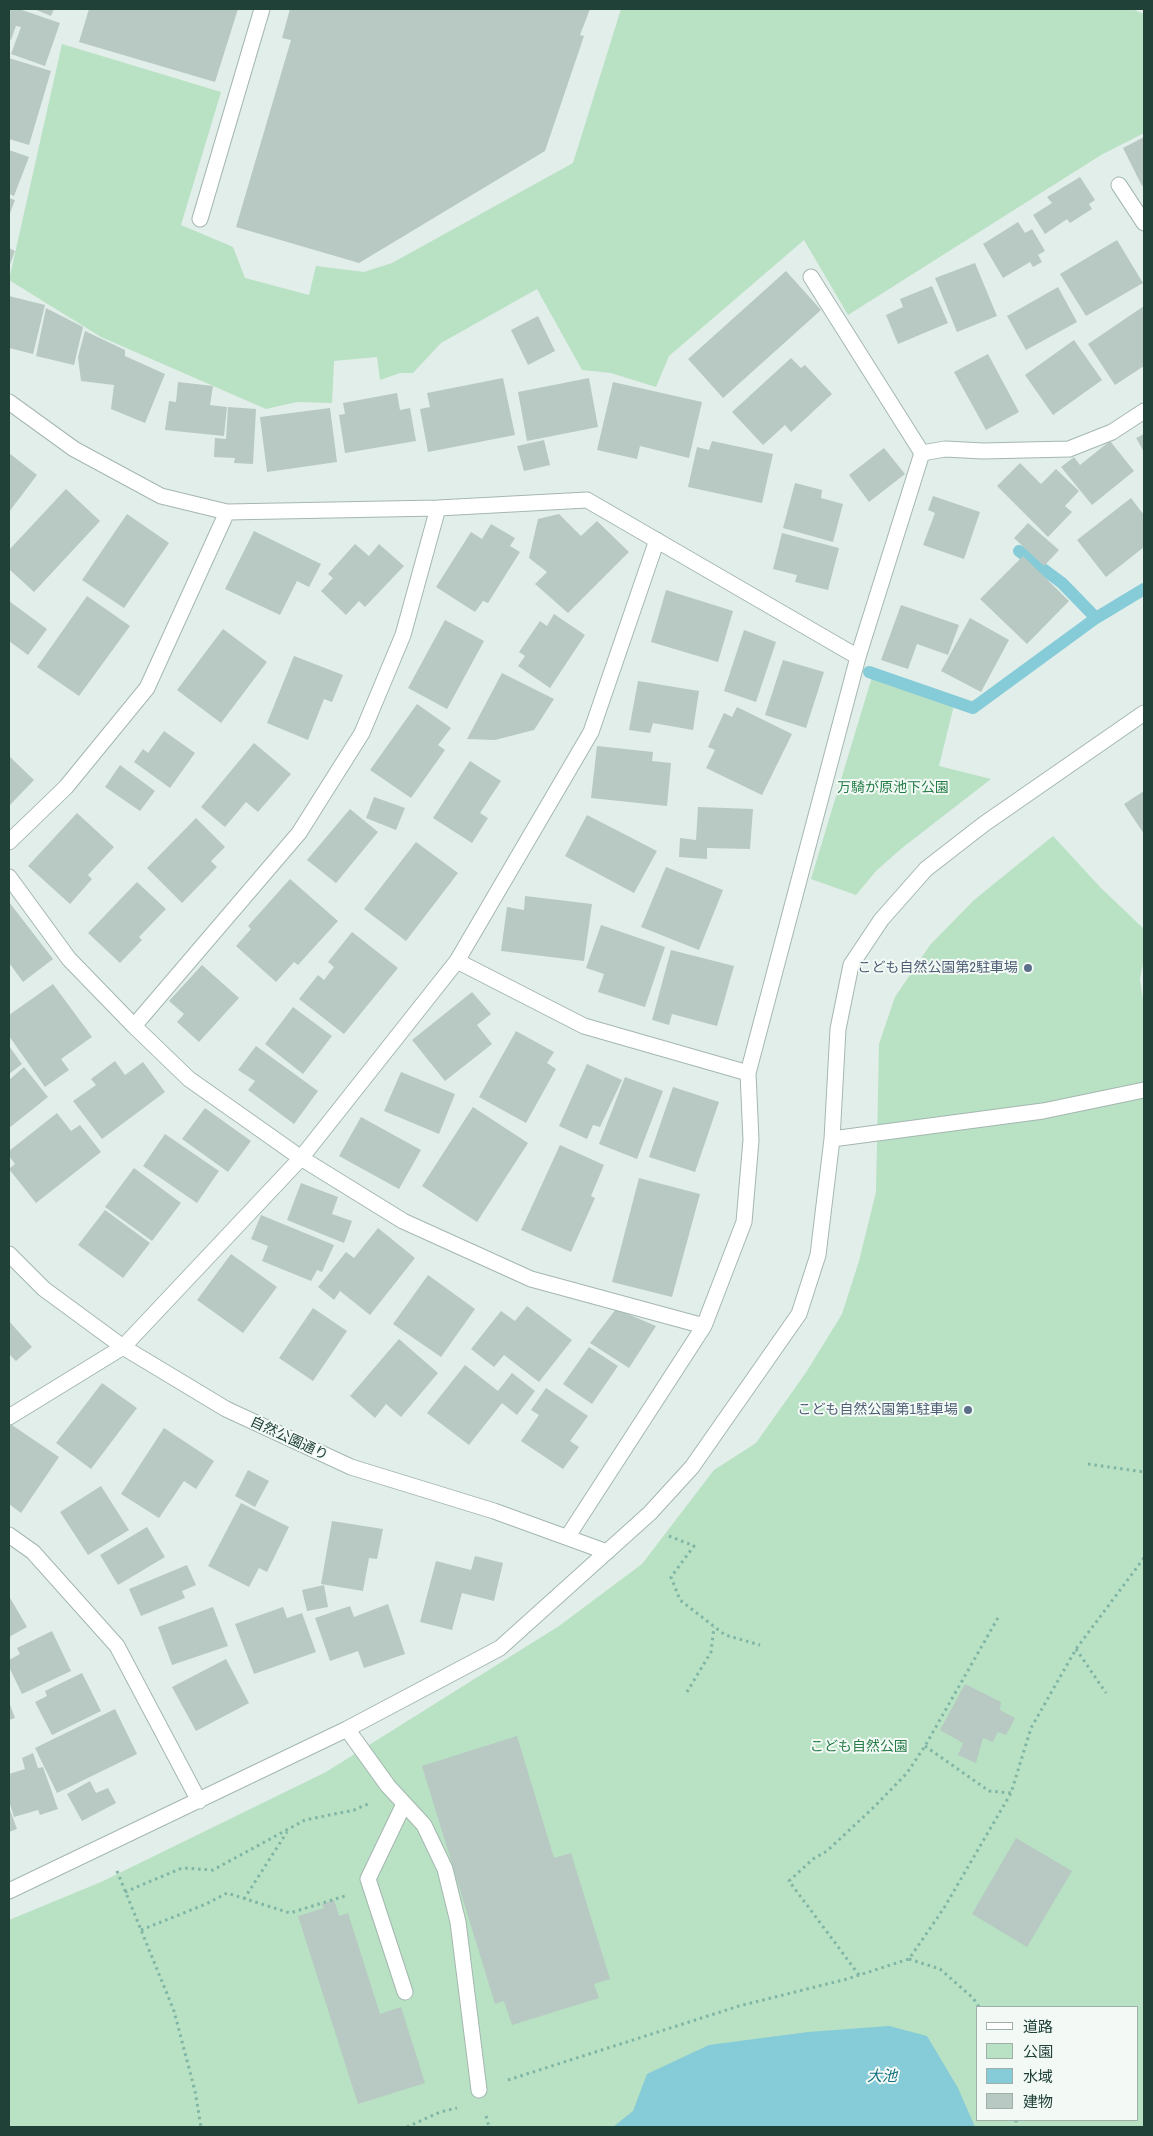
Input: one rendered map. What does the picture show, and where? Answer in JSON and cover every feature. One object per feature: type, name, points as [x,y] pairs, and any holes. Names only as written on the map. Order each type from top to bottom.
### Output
[{"type":"street","points":[[200,218],[262,9]]},
{"type":"street","points":[[1119,185],[1144,223]]},
{"type":"street","points":[[568,1536],[704,1326],[744,1222],[751,1140],[748,1073],[858,657],[922,453],[811,277]]},
{"type":"street","points":[[9,402],[74,449],[162,496],[227,512],[438,508],[587,500],[858,657]]},
{"type":"street","points":[[922,453],[945,449],[983,451],[1069,449],[1112,432],[1144,411]]},
{"type":"street","points":[[134,1026],[299,833],[362,733],[403,635],[438,508]]},
{"type":"street","points":[[9,842],[66,787],[147,688],[227,512]]},
{"type":"street","points":[[9,1417],[123,1347],[301,1158],[457,961],[591,732],[657,540]]},
{"type":"street","points":[[9,1891],[347,1729],[500,1648],[638,1524],[692,1467],[799,1314],[818,1255],[832,1139],[838,1029],[851,965],[881,920],[934,863],[984,824],[1144,713]]},
{"type":"street","points":[[9,877],[69,959],[189,1079],[301,1158],[403,1221],[531,1279],[704,1326]]},
{"type":"street","points":[[457,961],[584,1026],[748,1073]]},
{"type":"street","points":[[832,1139],[1043,1111],[1144,1090]]},
{"type":"street","name":"自然公園通り","points":[[9,1254],[44,1290],[123,1347],[226,1409],[351,1467],[568,1536],[607,1552]]},
{"type":"street","points":[[9,1535],[34,1552],[117,1646],[199,1801]]},
{"type":"street","points":[[347,1729],[400,1799],[424,1825],[445,1869],[458,1922],[481,2096]]},
{"type":"street","points":[[400,1799],[368,1879],[405,1992]]},
{"type":"path","points":[[1088,1464],[1144,1472]]},
{"type":"path","points":[[638,1524],[694,1546],[670,1577],[680,1600],[725,1635],[760,1645]]},
{"type":"path","points":[[909,1959],[944,1908],[1011,1793],[1031,1728],[1076,1649],[1144,1558]]},
{"type":"path","points":[[859,1975],[789,1881],[813,1859],[827,1851],[907,1773],[925,1746],[999,1616]]},
{"type":"path","points":[[687,1692],[711,1652],[714,1627]]},
{"type":"path","points":[[1076,1649],[1106,1692]]},
{"type":"path","points":[[925,1746],[989,1791],[1011,1793]]},
{"type":"path","points":[[126,1892],[182,1868],[213,1870],[305,1820],[400,1799]]},
{"type":"path","points":[[244,1899],[287,1831]]},
{"type":"path","points":[[105,1846],[126,1892],[174,2011],[195,2091],[201,2127]]},
{"type":"path","points":[[141,1930],[206,1904],[227,1893],[290,1913],[371,1885]]},
{"type":"path","points":[[407,2127],[440,2112],[608,2046],[739,2006],[859,1975],[909,1959],[940,1969],[974,1998],[978,2006]]},
{"type":"path","points":[[481,2096],[489,2127]]},
{"type":"green space","points":[[621,9],[1132,9],[1144,14],[1144,133],[1101,155],[848,315],[804,240],[669,356],[656,387],[611,373],[582,370],[537,289],[441,343],[413,373],[400,373],[380,380],[377,357],[334,361],[332,403],[297,402],[266,409],[101,337],[9,280],[62,44],[221,92],[181,225],[233,247],[245,278],[309,295],[316,266],[364,272],[392,263],[573,163]]},
{"type":"green space","name":"万騎が原池下公園","points":[[872,677],[954,705],[939,766],[991,779],[902,848],[876,871],[856,895],[811,879]]},
{"type":"green space","name":"こども自然公園","points":[[1053,836],[1101,888],[1144,929],[1144,958],[1140,979],[1144,1007],[1144,2127],[9,2127],[9,1920],[101,1882],[326,1772],[559,1626],[642,1564],[714,1470],[756,1443],[807,1371],[842,1314],[859,1261],[876,1192],[879,1044],[895,997],[930,945],[974,900]]},
{"type":"water","name":"大池","points":[[889,2026],[927,2036],[958,2088],[975,2127],[613,2127],[633,2111],[647,2074],[709,2045],[808,2032]]},
{"type":"building","points":[[9,9],[19,9],[60,23],[45,66],[11,54],[21,27],[16,26],[11,40],[9,39]]},
{"type":"building","points":[[34,9],[54,9],[51,16]]},
{"type":"building","points":[[89,9],[238,9],[215,82],[79,42]]},
{"type":"building","points":[[290,9],[590,9],[580,35],[584,36],[545,151],[359,263],[236,227],[291,40],[282,38]]},
{"type":"building","points":[[9,58],[51,71],[29,145],[9,139]]},
{"type":"building","points":[[1144,137],[1144,185],[1142,186],[1123,148]]},
{"type":"building","points":[[9,150],[29,157],[14,196],[9,194]]},
{"type":"building","points":[[1080,177],[1095,200],[1089,204],[1092,209],[1070,223],[1067,219],[1045,234],[1033,215],[1052,203],[1047,197]]},
{"type":"building","points":[[9,198],[15,200],[9,216]]},
{"type":"building","points":[[1018,222],[1025,233],[1032,229],[1045,251],[1038,255],[1042,262],[1033,267],[1030,262],[1003,278],[983,244]]},
{"type":"building","points":[[1117,240],[1143,283],[1086,316],[1060,274]]},
{"type":"building","points":[[9,248],[15,251],[9,267]]},
{"type":"building","points":[[975,263],[997,316],[957,332],[935,278]]},
{"type":"building","points":[[786,271],[821,310],[723,398],[688,359]]},
{"type":"building","points":[[932,286],[948,323],[898,344],[886,315],[903,307],[900,299]]},
{"type":"building","points":[[1058,287],[1077,322],[1026,350],[1007,316]]},
{"type":"building","points":[[9,296],[45,305],[33,354],[9,348]]},
{"type":"building","points":[[1144,306],[1144,366],[1115,385],[1088,344]]},
{"type":"building","points":[[46,308],[83,327],[74,365],[36,356]]},
{"type":"building","points":[[538,316],[555,351],[528,365],[511,330]]},
{"type":"building","points":[[85,331],[125,350],[125,356],[165,374],[145,423],[111,409],[114,385],[81,381],[78,357]]},
{"type":"building","points":[[1074,340],[1102,380],[1053,415],[1025,375]]},
{"type":"building","points":[[988,354],[1019,412],[986,430],[954,372]]},
{"type":"building","points":[[791,358],[801,368],[805,365],[832,394],[791,432],[785,425],[763,445],[732,412]]},
{"type":"building","points":[[503,378],[515,435],[428,452],[420,409],[430,407],[427,393]]},
{"type":"building","points":[[589,378],[598,427],[527,441],[518,392]]},
{"type":"building","points":[[178,382],[213,386],[210,405],[227,407],[224,436],[165,430],[169,401],[176,402]]},
{"type":"building","points":[[613,382],[702,402],[689,458],[640,446],[637,459],[597,450]]},
{"type":"building","points":[[397,393],[400,410],[410,408],[416,441],[345,453],[339,415],[345,414],[343,403]]},
{"type":"building","points":[[228,407],[256,409],[253,464],[234,463],[235,458],[214,457],[215,438],[226,439]]},
{"type":"building","points":[[330,408],[337,462],[267,472],[260,417]]},
{"type":"building","points":[[1144,434],[1144,452],[1136,438]]},
{"type":"building","points":[[544,440],[550,465],[524,471],[517,446]]},
{"type":"building","points":[[712,441],[773,454],[762,503],[688,487],[697,447],[709,450]]},
{"type":"building","points":[[1110,441],[1134,471],[1092,505],[1061,467],[1074,457],[1080,465]]},
{"type":"building","points":[[884,448],[905,474],[869,502],[849,475]]},
{"type":"building","points":[[9,453],[37,475],[9,512]]},
{"type":"building","points":[[1020,463],[1041,484],[1056,469],[1079,491],[1065,506],[1072,512],[1048,537],[997,486]]},
{"type":"building","points":[[795,483],[822,490],[821,498],[843,504],[833,542],[783,528]]},
{"type":"building","points":[[66,489],[100,521],[34,592],[9,569],[9,550]]},
{"type":"building","points":[[933,496],[980,512],[964,559],[923,545],[935,513],[928,510]]},
{"type":"building","points":[[1131,498],[1144,515],[1144,547],[1106,577],[1077,540]]},
{"type":"building","points":[[127,514],[169,543],[124,608],[82,580]]},
{"type":"building","points":[[559,514],[581,536],[597,521],[629,552],[568,613],[535,584],[547,572],[529,558],[538,519]]},
{"type":"building","points":[[1028,523],[1059,550],[1044,566],[1014,538]]},
{"type":"building","points":[[491,524],[515,538],[510,546],[520,552],[488,603],[483,601],[475,612],[436,587],[471,532],[482,539]]},
{"type":"building","points":[[254,531],[321,564],[309,587],[297,581],[280,615],[225,589]]},
{"type":"building","points":[[782,533],[839,548],[828,590],[795,582],[797,575],[773,569]]},
{"type":"building","points":[[355,544],[369,556],[379,544],[404,566],[365,607],[359,601],[346,615],[321,591],[333,578],[328,574]]},
{"type":"building","points":[[1023,556],[1069,601],[1027,644],[980,599]]},
{"type":"building","points":[[666,590],[733,611],[718,662],[651,642]]},
{"type":"building","points":[[87,596],[130,626],[79,696],[37,667]]},
{"type":"building","points":[[9,601],[47,629],[28,655],[9,641]]},
{"type":"building","points":[[901,605],[959,625],[948,655],[917,644],[908,669],[881,660]]},
{"type":"building","points":[[554,614],[585,635],[550,688],[518,666],[525,656],[519,652],[540,621],[547,626]]},
{"type":"building","points":[[970,618],[1009,640],[981,692],[941,671]]},
{"type":"building","points":[[445,620],[484,641],[447,709],[408,688]]},
{"type":"building","points":[[223,629],[267,662],[221,723],[177,690]]},
{"type":"building","points":[[744,630],[776,642],[756,702],[724,691]]},
{"type":"building","points":[[294,656],[343,675],[332,702],[324,699],[308,740],[267,723]]},
{"type":"building","points":[[783,660],[824,672],[806,728],[765,715]]},
{"type":"building","points":[[502,673],[554,699],[534,730],[495,740],[467,739]]},
{"type":"building","points":[[638,681],[699,691],[693,730],[653,723],[650,733],[629,730]]},
{"type":"building","points":[[417,704],[451,728],[438,745],[445,750],[411,798],[370,770]]},
{"type":"building","points":[[737,707],[792,734],[762,795],[706,768],[715,750],[708,747],[724,713],[732,717]]},
{"type":"building","points":[[164,731],[195,753],[170,788],[134,762],[143,749],[148,753]]},
{"type":"building","points":[[254,743],[291,774],[258,812],[246,802],[225,827],[201,807]]},
{"type":"building","points":[[597,746],[653,752],[652,761],[671,763],[667,806],[591,798]]},
{"type":"building","points":[[9,756],[34,780],[9,806]]},
{"type":"building","points":[[470,761],[501,781],[480,813],[488,818],[472,843],[433,818]]},
{"type":"building","points":[[120,765],[155,791],[140,811],[105,787]]},
{"type":"building","points":[[1144,791],[1144,834],[1124,804]]},
{"type":"building","points":[[374,797],[405,808],[396,830],[366,818]]},
{"type":"building","points":[[698,807],[753,809],[750,849],[707,848],[707,859],[679,857],[680,838],[696,840]]},
{"type":"building","points":[[350,809],[378,832],[336,883],[307,860]]},
{"type":"building","points":[[77,813],[114,847],[88,875],[92,879],[70,904],[28,866]]},
{"type":"building","points":[[587,815],[657,851],[634,893],[565,856]]},
{"type":"building","points":[[196,818],[225,847],[211,861],[217,867],[182,903],[147,868]]},
{"type":"building","points":[[416,842],[458,873],[406,941],[364,909]]},
{"type":"building","points":[[666,867],[723,890],[699,950],[641,927]]},
{"type":"building","points":[[290,879],[338,921],[298,965],[294,962],[276,982],[236,946],[251,929],[248,926]]},
{"type":"building","points":[[137,882],[166,909],[139,937],[142,940],[120,963],[88,933]]},
{"type":"building","points":[[525,896],[592,904],[584,961],[501,951],[507,907],[524,910]]},
{"type":"building","points":[[9,902],[53,959],[23,982],[9,965]]},
{"type":"building","points":[[601,925],[665,947],[645,1007],[598,992],[604,974],[586,968]]},
{"type":"building","points":[[352,932],[398,968],[344,1034],[299,999],[318,975],[324,980],[334,967],[328,962]]},
{"type":"building","points":[[671,950],[734,966],[717,1026],[672,1014],[669,1025],[652,1020]]},
{"type":"building","points":[[202,965],[239,998],[199,1042],[177,1022],[184,1014],[169,1001]]},
{"type":"building","points":[[53,984],[92,1037],[61,1059],[69,1070],[45,1087],[9,1036],[9,1015]]},
{"type":"building","points":[[472,992],[491,1014],[477,1025],[492,1044],[445,1081],[412,1040]]},
{"type":"building","points":[[293,1007],[332,1036],[303,1074],[265,1044]]},
{"type":"building","points":[[516,1031],[554,1052],[547,1063],[556,1069],[526,1123],[479,1097]]},
{"type":"building","points":[[9,1046],[22,1064],[9,1074]]},
{"type":"building","points":[[256,1046],[318,1091],[294,1124],[248,1090],[255,1081],[238,1070]]},
{"type":"building","points":[[115,1061],[125,1075],[143,1062],[165,1092],[102,1139],[73,1101],[96,1085],[91,1079]]},
{"type":"building","points":[[587,1064],[622,1080],[600,1127],[593,1125],[587,1139],[559,1126]]},
{"type":"building","points":[[24,1067],[48,1097],[9,1128],[9,1080]]},
{"type":"building","points":[[401,1072],[455,1094],[439,1134],[384,1111]]},
{"type":"building","points":[[625,1077],[663,1091],[637,1159],[599,1144]]},
{"type":"building","points":[[673,1087],[719,1102],[695,1172],[649,1157]]},
{"type":"building","points":[[473,1107],[528,1143],[477,1222],[422,1186]]},
{"type":"building","points":[[205,1108],[251,1141],[228,1172],[182,1139]]},
{"type":"building","points":[[57,1113],[71,1131],[80,1125],[101,1152],[36,1203],[9,1169],[15,1164],[9,1156],[9,1151]]},
{"type":"building","points":[[361,1117],[421,1150],[399,1189],[339,1156]]},
{"type":"building","points":[[165,1134],[219,1171],[197,1203],[143,1166]]},
{"type":"building","points":[[560,1145],[604,1165],[591,1196],[595,1198],[571,1252],[521,1230]]},
{"type":"building","points":[[134,1168],[181,1203],[152,1241],[105,1207]]},
{"type":"building","points":[[639,1178],[700,1194],[672,1297],[612,1282]]},
{"type":"building","points":[[301,1183],[338,1197],[332,1214],[352,1221],[344,1243],[287,1220]]},
{"type":"building","points":[[105,1210],[150,1243],[123,1278],[78,1245]]},
{"type":"building","points":[[261,1215],[334,1245],[322,1272],[317,1270],[311,1281],[262,1261],[268,1246],[251,1239]]},
{"type":"building","points":[[378,1228],[415,1258],[370,1315],[340,1291],[334,1300],[318,1287],[346,1252],[354,1258]]},
{"type":"building","points":[[231,1254],[277,1287],[243,1333],[197,1300]]},
{"type":"building","points":[[428,1275],[475,1309],[441,1357],[393,1324]]},
{"type":"building","points":[[527,1306],[572,1340],[539,1382],[504,1355],[494,1367],[471,1349],[501,1311],[515,1321]]},
{"type":"building","points":[[313,1308],[347,1331],[313,1381],[279,1358]]},
{"type":"building","points":[[616,1309],[656,1326],[629,1368],[590,1343]]},
{"type":"building","points":[[9,1321],[32,1347],[16,1361],[9,1354]]},
{"type":"building","points":[[399,1339],[438,1373],[401,1417],[386,1404],[375,1418],[350,1396]]},
{"type":"building","points":[[589,1347],[618,1366],[592,1404],[563,1384]]},
{"type":"building","points":[[465,1365],[498,1391],[512,1373],[535,1391],[517,1415],[502,1403],[469,1445],[427,1413]]},
{"type":"building","points":[[102,1383],[137,1408],[91,1469],[56,1443]]},
{"type":"building","points":[[546,1388],[588,1416],[570,1441],[579,1447],[563,1469],[521,1441],[539,1415],[531,1410]]},
{"type":"building","points":[[9,1423],[59,1457],[21,1513],[9,1504]]},
{"type":"building","points":[[164,1428],[214,1461],[196,1489],[184,1481],[159,1518],[121,1494]]},
{"type":"building","points":[[248,1470],[269,1481],[255,1507],[235,1496]]},
{"type":"building","points":[[101,1486],[129,1530],[88,1555],[60,1512]]},
{"type":"building","points":[[241,1503],[289,1527],[267,1572],[259,1568],[249,1587],[208,1566]]},
{"type":"building","points":[[332,1521],[383,1529],[377,1559],[369,1558],[363,1591],[321,1584]]},
{"type":"building","points":[[147,1527],[165,1557],[118,1585],[100,1555]]},
{"type":"building","points":[[475,1556],[503,1563],[494,1601],[462,1593],[452,1630],[420,1622],[436,1561],[471,1570]]},
{"type":"building","points":[[187,1565],[196,1585],[182,1591],[185,1598],[141,1616],[129,1589]]},
{"type":"building","points":[[324,1585],[328,1607],[307,1611],[302,1590]]},
{"type":"building","points":[[9,1596],[27,1627],[9,1637]]},
{"type":"building","points":[[388,1604],[405,1654],[364,1668],[358,1651],[330,1661],[315,1618],[350,1606],[354,1617]]},
{"type":"building","points":[[213,1607],[228,1646],[172,1665],[158,1627]]},
{"type":"building","points":[[283,1607],[287,1618],[302,1613],[316,1652],[254,1674],[235,1624]]},
{"type":"building","points":[[52,1631],[71,1671],[22,1694],[9,1667],[9,1660],[20,1654],[17,1648]]},
{"type":"building","points":[[226,1659],[249,1703],[196,1731],[172,1687]]},
{"type":"building","points":[[82,1673],[101,1711],[52,1735],[35,1702],[47,1696],[45,1691]]},
{"type":"building","points":[[965,1684],[1001,1702],[1000,1710],[1015,1718],[1006,1735],[998,1732],[993,1742],[983,1738],[976,1763],[958,1755],[963,1743],[940,1730]]},
{"type":"building","points":[[9,1702],[15,1718],[9,1720]]},
{"type":"building","points":[[115,1709],[137,1754],[57,1793],[35,1748]]},
{"type":"building","points":[[517,1736],[554,1858],[571,1853],[610,1979],[594,1984],[599,1998],[512,2025],[504,2001],[495,2004],[422,1766]]},
{"type":"building","points":[[33,1753],[38,1768],[43,1767],[58,1809],[40,1815],[38,1810],[14,1817],[9,1801],[9,1774],[25,1769],[22,1758]]},
{"type":"building","points":[[90,1781],[96,1793],[108,1788],[116,1803],[82,1821],[67,1794]]},
{"type":"building","points":[[9,1807],[17,1829],[9,1832]]},
{"type":"building","points":[[1016,1838],[1072,1871],[1027,1947],[972,1914]]},
{"type":"building","points":[[334,1900],[339,1916],[348,1913],[380,2014],[401,2007],[425,2083],[358,2104],[298,1916],[324,1908],[322,1904]]},
{"type":"waterway","points":[[1019,551],[1062,583],[1096,618]]},
{"type":"waterway","points":[[869,672],[973,708],[1096,618],[1144,589]]},
{"type":"place","name":"こども自然公園第2駐車場","points":[[1028,968]]},
{"type":"place","name":"こども自然公園第1駐車場","points":[[968,1410]]}]
